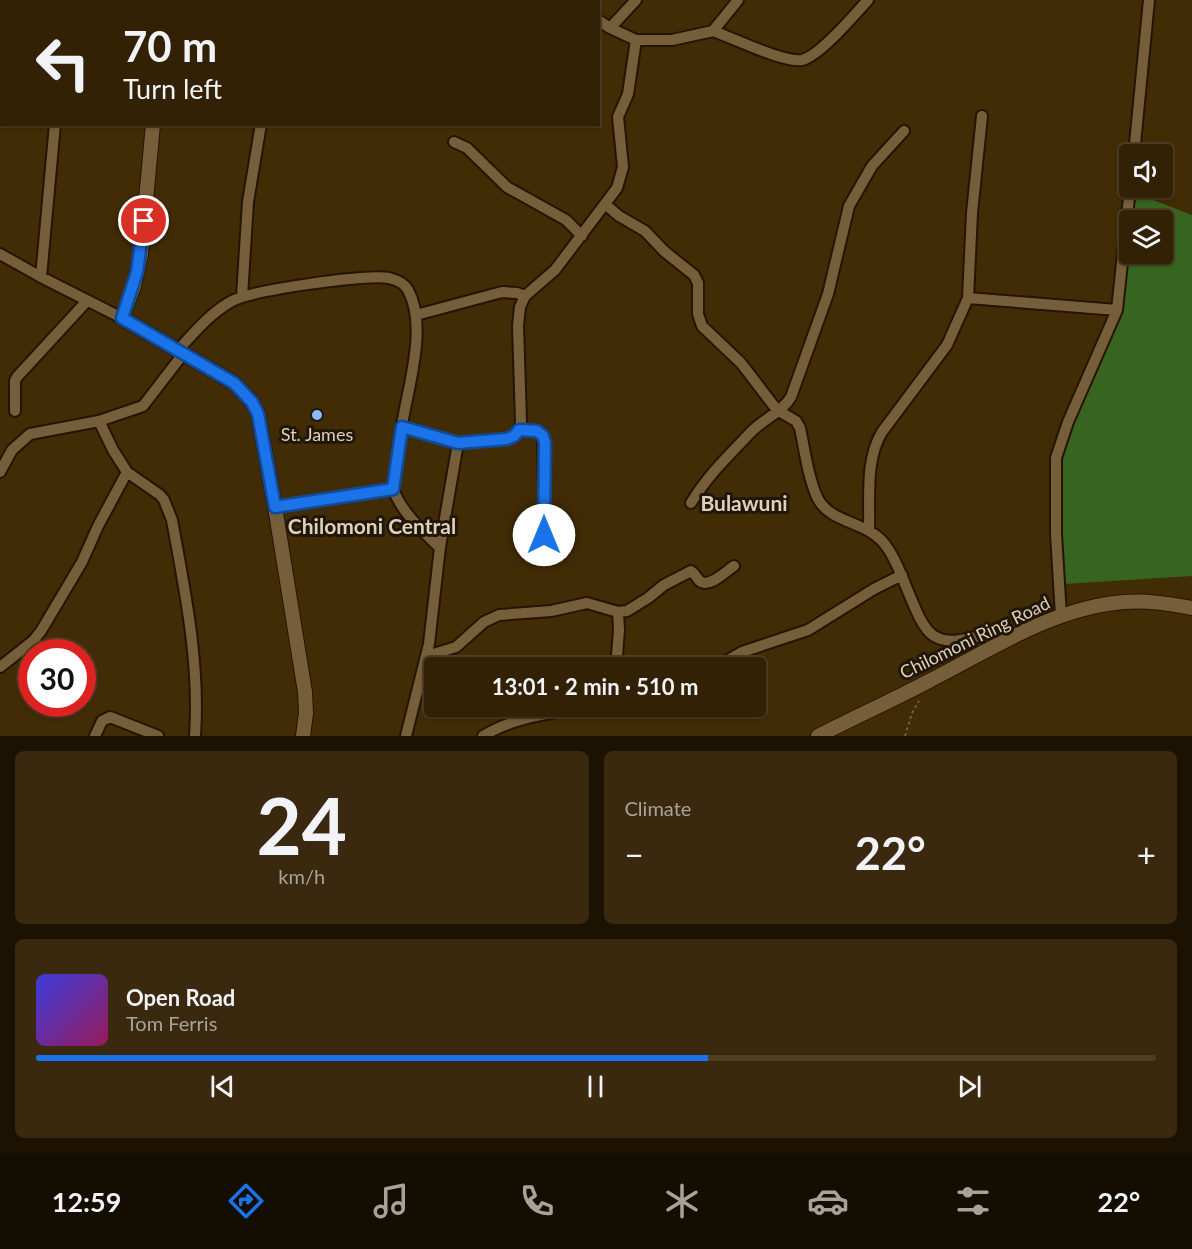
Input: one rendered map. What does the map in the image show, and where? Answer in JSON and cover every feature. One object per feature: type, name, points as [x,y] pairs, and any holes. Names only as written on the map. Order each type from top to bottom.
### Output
[{"type":"street","points":[[610,28],[636,0]]},
{"type":"street","points":[[713,31],[738,0]]},
{"type":"street","points":[[600,21],[636,40],[672,40],[713,31],[786,58],[803,60],[821,48],[868,0]]},
{"type":"street","points":[[1135,144],[1149,0]]},
{"type":"street","points":[[402,427],[458,443],[507,439],[519,430],[521,422],[518,326],[520,308],[525,297],[555,270],[617,188],[623,166],[618,117],[628,94],[636,40]]},
{"type":"street","points":[[869,530],[872,458],[876,442],[947,345],[968,298],[972,213],[982,116]]},
{"type":"street","points":[[41,277],[55,126]]},
{"type":"street","points":[[122,318],[134,286],[141,254],[153,126]]},
{"type":"street","points":[[242,296],[248,202],[261,126]]},
{"type":"street","points":[[691,503],[716,468],[738,448],[753,430],[787,404],[795,388],[828,294],[849,206],[872,166],[904,131]]},
{"type":"street","points":[[454,142],[467,148],[507,187],[566,220],[582,236]]},
{"type":"street","points":[[1060,616],[1056,534],[1056,458],[1068,422],[1117,310],[1129,198]]},
{"type":"street","points":[[605,204],[619,216],[645,231],[664,251],[694,275],[698,283],[698,314],[702,326],[741,363],[777,410],[793,418],[798,424],[811,478],[819,500],[829,511],[869,530],[884,542],[900,568],[920,616],[933,636],[951,641],[968,640],[981,636],[1011,637]]},
{"type":"street","points":[[0,254],[122,318],[234,383],[252,402],[258,414],[275,507],[305,692],[306,713],[303,736]]},
{"type":"street","points":[[0,472],[12,450],[30,434],[99,421],[143,406],[181,352],[219,309],[242,296],[299,286],[388,278],[406,286],[416,315],[414,356],[393,489],[399,503],[440,548]]},
{"type":"street","points":[[416,315],[496,293],[511,292],[525,297]]},
{"type":"street","points":[[968,298],[1117,310]]},
{"type":"street","points":[[15,411],[17,377],[87,301]]},
{"type":"street","points":[[99,421],[112,450],[127,472],[160,495],[172,520],[196,678],[195,736]]},
{"type":"street","points":[[519,430],[537,431],[543,436],[544,535]]},
{"type":"street","points":[[406,736],[427,656],[440,548],[458,443]]},
{"type":"street","points":[[0,667],[33,641],[41,631],[82,562],[127,472]]},
{"type":"street","points":[[427,656],[456,647],[484,622],[499,615],[551,611],[587,603],[618,612],[627,611],[664,585],[691,570],[699,581],[705,583],[711,582],[734,566]]},
{"type":"street","points":[[733,657],[808,630],[902,574]]},
{"type":"street","name":"Chilomoni Ring Road","points":[[818,736],[1011,637],[1060,616],[1104,604],[1125,602],[1163,603],[1192,608]]},
{"type":"street","points":[[617,657],[618,612]]},
{"type":"street","points":[[95,736],[102,722],[110,717],[158,736]]},
{"type":"street","points":[[483,736],[500,726],[528,717]]},
{"type":"lane","points":[[275,507],[393,489]]},
{"type":"path","points":[[905,736],[918,702]]},
{"type":"green space","points":[[1136,198],[1147,198],[1192,215],[1192,576],[1064,584],[1055,526],[1060,452],[1117,326],[1126,264],[1173,264],[1173,210],[1135,210]]},
{"type":"place","name":"St. James","points":[[317,415]]},
{"type":"district","name":"Bulawuni","points":[[744,504]]},
{"type":"district","name":"Chilomoni Central","points":[[372,527]]},
{"type":"route","points":[[144,221],[141,254],[134,286],[122,318],[234,383],[244,392],[258,414],[275,507],[393,489],[402,427],[458,443],[507,439],[519,430],[537,431],[543,436],[545,443],[544,535]]}]
